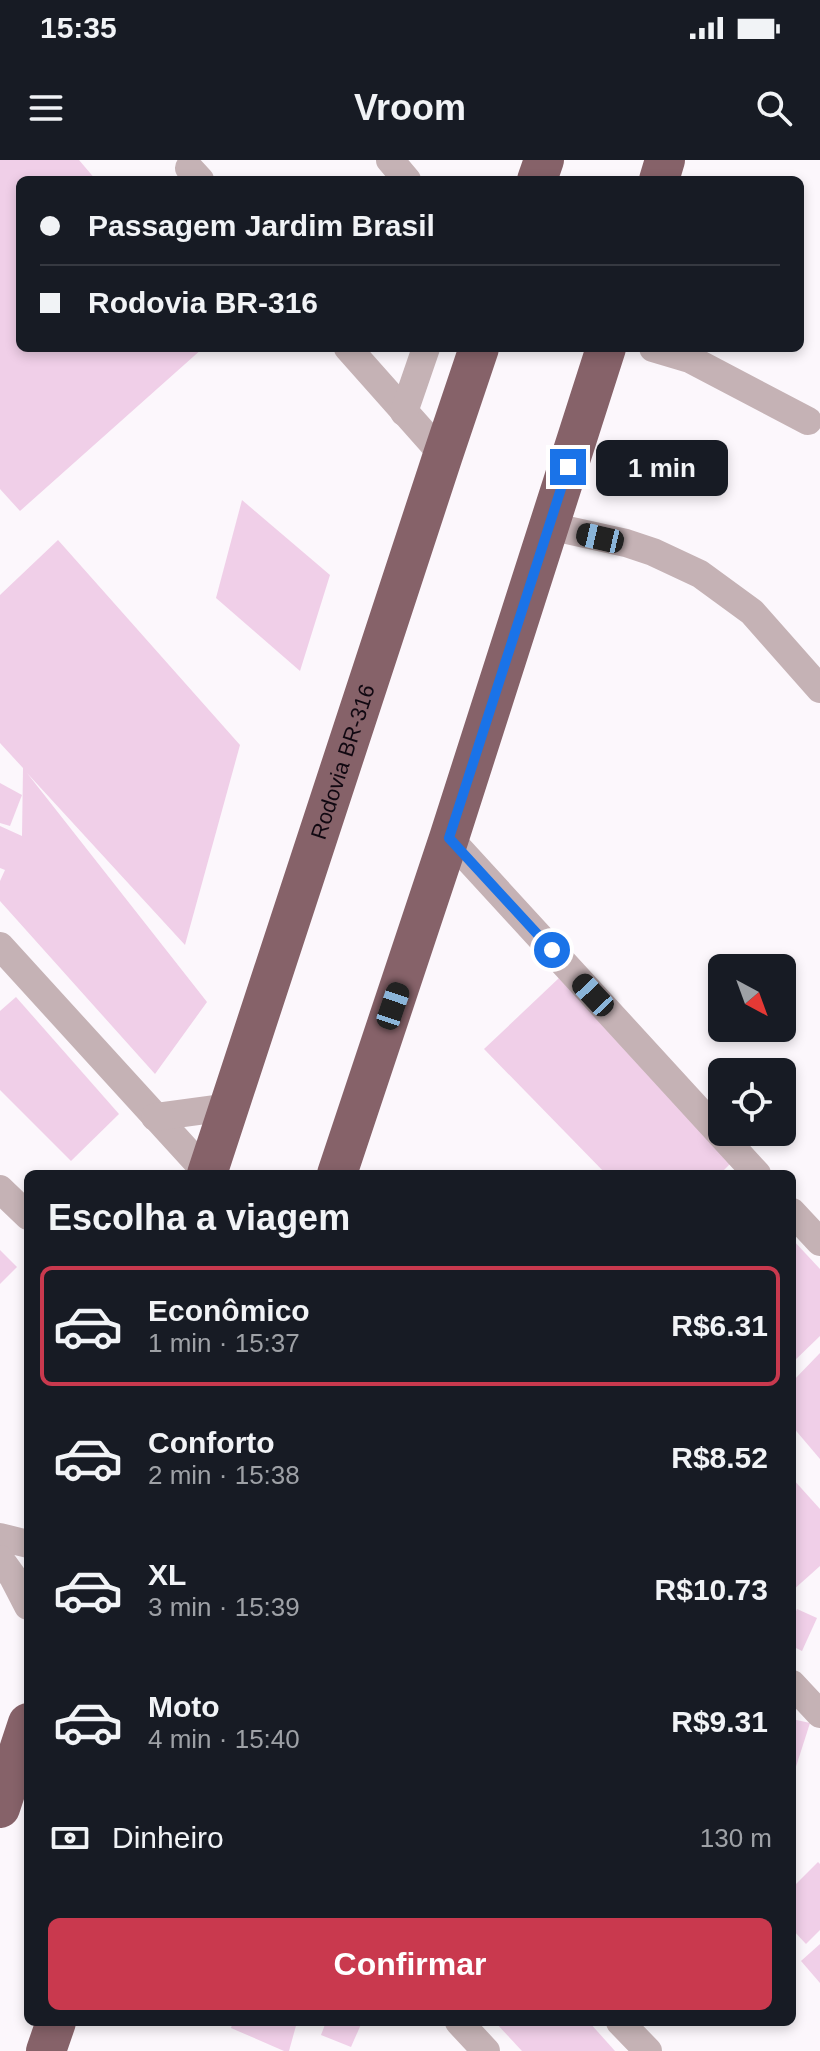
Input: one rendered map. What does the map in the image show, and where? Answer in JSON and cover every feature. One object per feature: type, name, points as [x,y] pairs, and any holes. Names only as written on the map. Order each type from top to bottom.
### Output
[{"type":"highway","name":"Rodovia BR-316","points":[[209,1170],[478,352]]},
{"type":"highway","points":[[338,1170],[449,838],[605,352]]},
{"type":"highway","points":[[0,1808],[24,1735]]},
{"type":"highway","points":[[46,2051],[55,2026]]},
{"type":"street","points":[[390,160],[404,176]]},
{"type":"street","points":[[352,352],[443,455]]},
{"type":"street","points":[[404,412],[425,352]]},
{"type":"street","points":[[666,352],[690,359],[808,421]]},
{"type":"street","points":[[549,526],[626,543],[700,574],[752,612],[820,689]]},
{"type":"street","points":[[449,838],[753,1170]]},
{"type":"street","points":[[0,946],[204,1170]]},
{"type":"street","points":[[155,1117],[229,1107]]},
{"type":"street","points":[[0,1189],[24,1212]]},
{"type":"street","points":[[796,1216],[820,1242]]},
{"type":"street","points":[[0,1537],[24,1543]]},
{"type":"street","points":[[0,1559],[24,1598]]},
{"type":"street","points":[[796,1688],[820,1714]]},
{"type":"street","points":[[463,2026],[486,2051]]},
{"type":"street","points":[[624,2026],[648,2051]]},
{"type":"building","points":[[0,160],[79,160],[93,176],[16,176],[16,352],[199,352],[20,511],[0,489]]},
{"type":"building","points":[[242,500],[330,575],[300,671],[216,598]]},
{"type":"building","points":[[58,540],[240,745],[185,945],[27,773],[207,1002],[155,1074],[0,901],[0,881],[5,870],[0,868],[0,826],[22,836],[23,768],[0,743],[0,595]]},
{"type":"building","points":[[0,783],[22,795],[10,826],[0,823]]},
{"type":"building","points":[[559,978],[708,1140],[708,1146],[713,1146],[730,1164],[724,1170],[602,1170],[484,1049]]},
{"type":"building","points":[[16,997],[119,1114],[71,1161],[0,1090],[0,1011]]},
{"type":"building","points":[[796,1243],[820,1269],[820,1336],[796,1359]]},
{"type":"building","points":[[0,1250],[17,1267],[0,1284]]},
{"type":"building","points":[[820,1353],[820,1459],[796,1431],[796,1378]]},
{"type":"building","points":[[796,1482],[820,1509],[820,1566],[796,1587]]},
{"type":"building","points":[[797,1609],[817,1618],[802,1651],[796,1648]]},
{"type":"building","points":[[796,1720],[810,1723],[796,1767]]},
{"type":"building","points":[[818,1862],[820,1864],[820,1930],[806,1944],[796,1933],[796,1884]]},
{"type":"building","points":[[820,1944],[820,1983],[801,1961]]},
{"type":"building","points":[[232,2026],[296,2026],[289,2051]]},
{"type":"building","points":[[324,2026],[360,2026],[351,2047],[321,2035]]},
{"type":"building","points":[[499,2026],[593,2026],[615,2051],[522,2051]]},
{"type":"route","points":[[552,950],[449,838],[568,467]]}]
